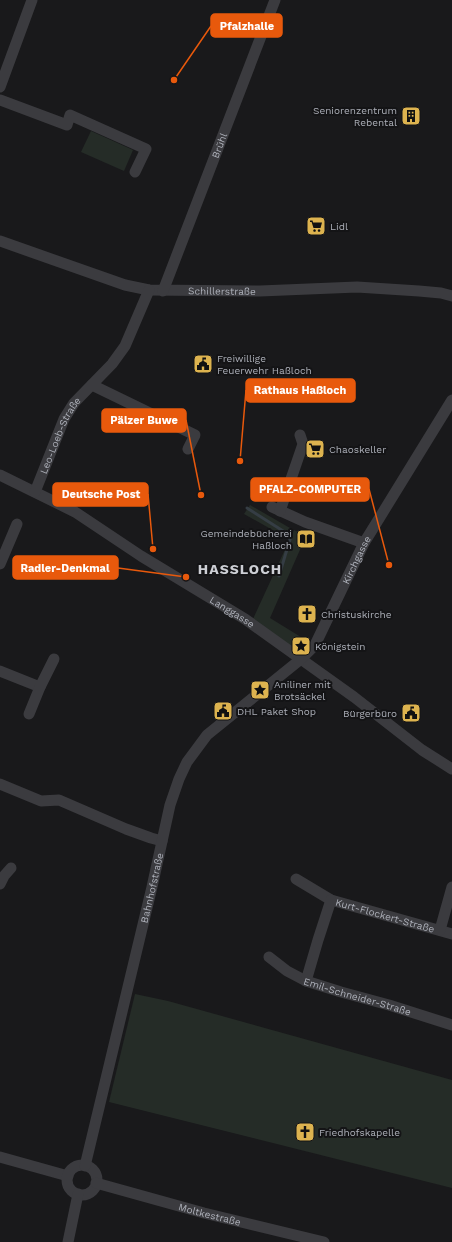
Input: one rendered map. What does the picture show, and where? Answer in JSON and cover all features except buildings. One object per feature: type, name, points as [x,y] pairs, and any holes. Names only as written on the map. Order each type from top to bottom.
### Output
[{"type":"street","points":[[0,87],[32,0]]},
{"type":"street","name":"Brühl","points":[[164,291],[275,0]]},
{"type":"street","points":[[0,100],[67,125],[70,115],[146,149],[135,172]]},
{"type":"street","name":"Schillerstraße","points":[[0,241],[125,285],[149,290],[260,291],[357,287],[419,291],[452,296]]},
{"type":"street","name":"Leo-Loeb-Straße","points":[[35,492],[64,419],[74,403],[112,364],[125,346],[149,290]]},
{"type":"street","points":[[92,385],[195,435],[188,449]]},
{"type":"street","name":"Kirchgasse","points":[[301,659],[315,645],[364,543],[452,400]]},
{"type":"street","points":[[300,435],[303,444],[276,509],[305,522],[364,543]]},
{"type":"street","name":"Langgasse","points":[[0,475],[75,512],[141,556],[245,619],[354,697],[422,750],[452,769]]},
{"type":"street","points":[[0,564],[17,524]]},
{"type":"street","points":[[29,714],[54,659]]},
{"type":"street","name":"Bahnhofstraße","points":[[85,1166],[151,894],[170,805],[177,785],[187,762],[207,735],[301,659]]},
{"type":"street","points":[[0,671],[40,687]]},
{"type":"street","points":[[0,784],[41,801],[59,800],[126,829],[162,841]]},
{"type":"street","points":[[0,884],[4,876],[11,868]]},
{"type":"street","name":"Kurt-Flockert-Straße","points":[[296,879],[331,900],[452,934]]},
{"type":"street","name":"Kurt-Flockert-Straße","points":[[440,930],[452,887]]},
{"type":"street","name":"Kurt-Flockert-Straße","points":[[306,981],[331,900]]},
{"type":"street","name":"Emil-Schneider-Straße","points":[[269,957],[287,971],[306,981],[452,1025]]},
{"type":"street","points":[[0,1156],[68,1176]]},
{"type":"street","points":[[76,1166],[85,1166],[93,1170],[96,1183],[94,1188],[87,1193],[78,1194],[70,1189],[68,1185],[69,1172],[76,1166]]},
{"type":"street","name":"Moltkestraße","points":[[96,1183],[204,1213],[320,1241]]},
{"type":"street","points":[[68,1242],[78,1194]]},
{"type":"shaded area","points":[[91,131],[133,150],[124,171],[81,152]]},
{"type":"shaded area","points":[[250,505],[290,528],[285,537],[244,514]]},
{"type":"shaded area","points":[[294,530],[306,536],[270,618],[309,642],[301,654],[253,619]]},
{"type":"shaded area","points":[[135,994],[168,1001],[452,1080],[452,1188],[109,1102]]},
{"type":"waterway","points":[[247,508],[291,536],[279,576]]},
{"type":"place","name":"Pfalzhalle","points":[[174,80]]},
{"type":"place","name":"Seniorenzentrum Rebental","points":[[411,116]]},
{"type":"place","name":"Lidl","points":[[316,226]]},
{"type":"place","name":"Freiwillige Feuerwehr Haßloch","points":[[203,364]]},
{"type":"place","name":"Chaoskeller","points":[[315,449]]},
{"type":"place","name":"Rathaus Haßloch","points":[[240,461]]},
{"type":"place","name":"Pälzer Buwe","points":[[201,495]]},
{"type":"place","name":"Gemeindebücherei Haßloch","points":[[306,539]]},
{"type":"place","name":"Deutsche Post","points":[[153,549]]},
{"type":"place","name":"PFALZ-COMPUTER","points":[[389,565]]},
{"type":"place","name":"Radler-Denkmal","points":[[186,577]]},
{"type":"place","name":"Christuskirche","points":[[307,614]]},
{"type":"place","name":"Königstein","points":[[301,646]]},
{"type":"place","name":"Aniliner mit Brotsäckel","points":[[260,690]]},
{"type":"place","name":"DHL Paket Shop","points":[[223,711]]},
{"type":"place","name":"Bürgerbüro","points":[[411,713]]},
{"type":"place","name":"Friedhofskapelle","points":[[305,1132]]},
{"type":"district","name":"HASSLOCH","points":[[240,569]]}]
